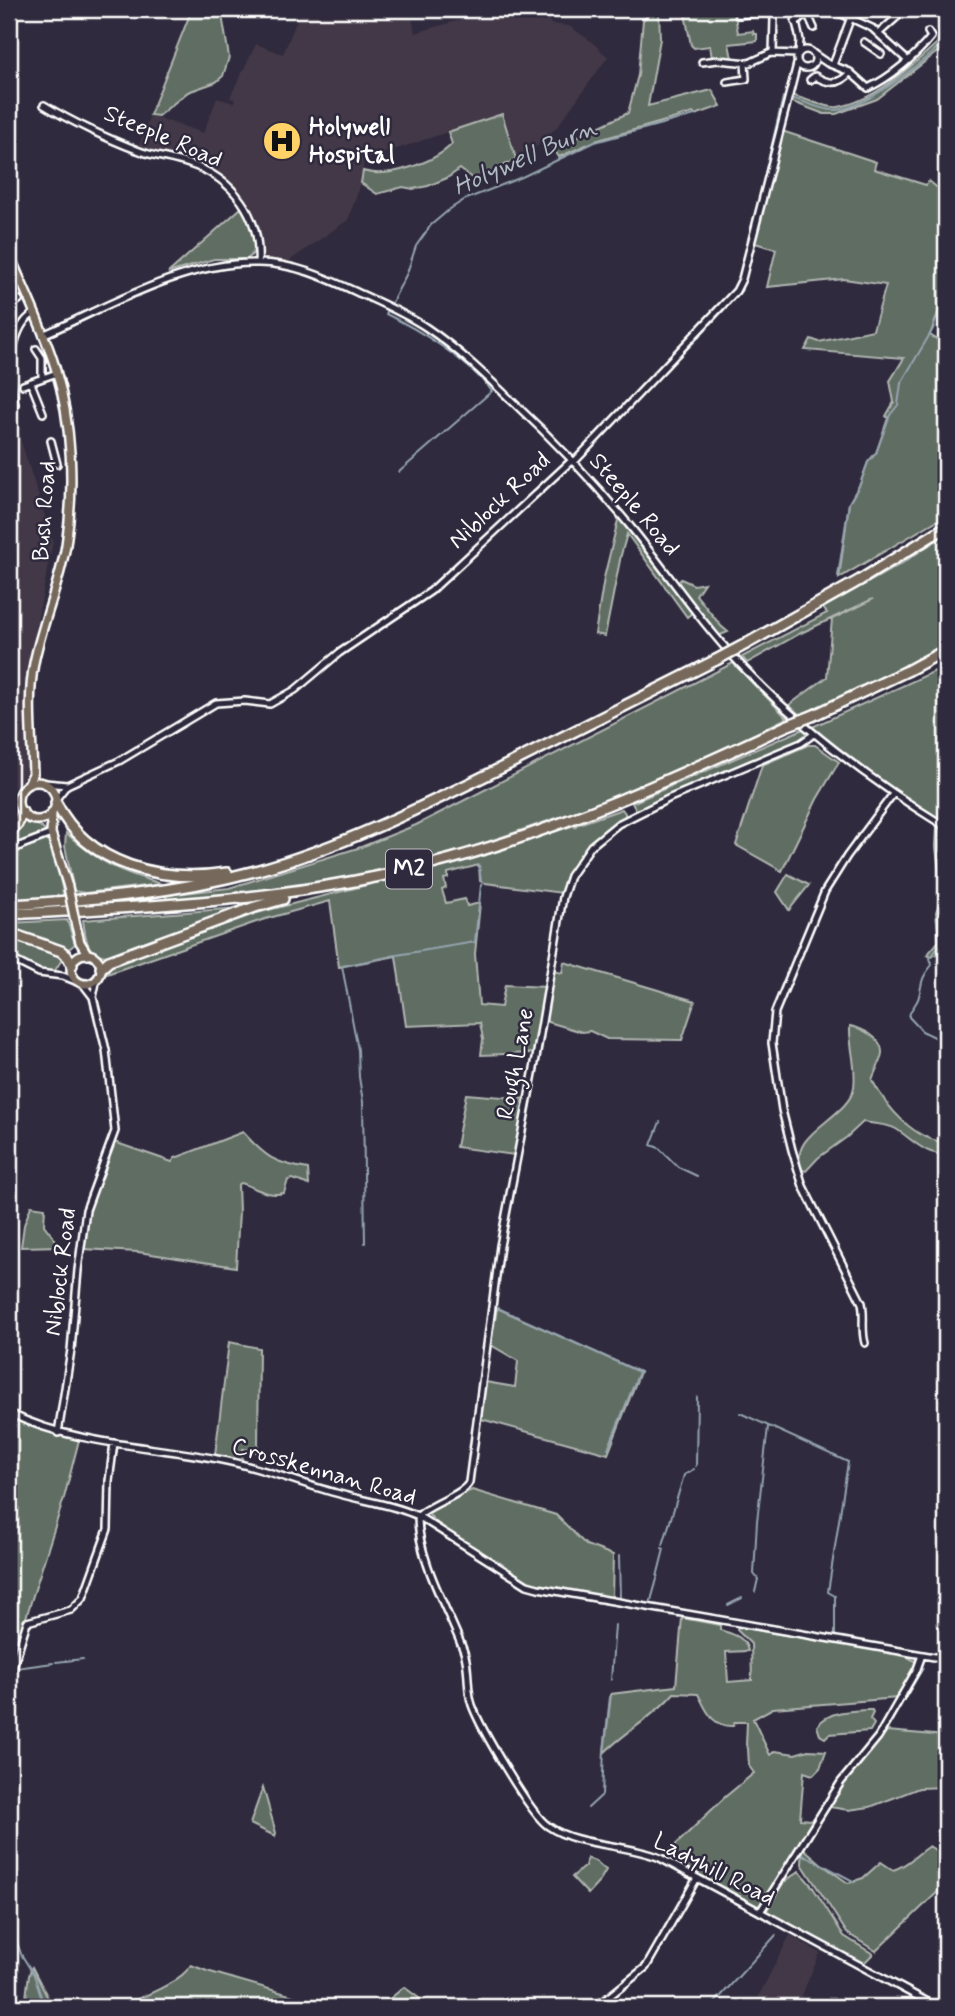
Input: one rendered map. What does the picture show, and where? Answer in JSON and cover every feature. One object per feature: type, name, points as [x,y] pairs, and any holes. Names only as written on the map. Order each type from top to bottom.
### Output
[{"type":"highway","name":"M2","points":[[9,905],[147,894],[220,880],[295,859],[359,835],[399,818],[716,660],[860,580],[946,527]]},
{"type":"highway","name":"M2","points":[[9,914],[185,905],[288,894],[448,860],[549,828],[641,792],[813,716],[946,650]]},
{"type":"highway","points":[[55,805],[93,846],[121,863],[147,872],[195,877],[295,859]]},
{"type":"highway","points":[[9,832],[17,824],[22,812]]},
{"type":"highway","points":[[99,973],[108,961],[255,907],[335,886]]},
{"type":"highway","points":[[9,933],[61,951],[73,964]]},
{"type":"main road","points":[[9,254],[43,335]]},
{"type":"main road","name":"Bush Road","points":[[28,784],[33,774],[31,688],[37,651],[58,584],[70,508],[69,450],[57,373],[43,335]]},
{"type":"main road","points":[[33,774],[53,790],[55,805],[51,833],[68,887],[80,942],[88,955],[97,959],[99,973],[91,983],[81,983],[73,964],[80,942]]},
{"type":"main road","points":[[42,783],[28,784],[23,788],[19,799],[22,812],[38,820],[51,833]]},
{"type":"main road","points":[[38,820],[55,805]]},
{"type":"main road","points":[[73,964],[88,955]]},
{"type":"street","points":[[767,9],[774,17],[773,53]]},
{"type":"street","points":[[793,9],[800,40],[797,63]]},
{"type":"street","points":[[795,22],[800,19],[804,9]]},
{"type":"street","points":[[811,27],[809,17],[812,9]]},
{"type":"street","points":[[831,9],[879,33],[907,60]]},
{"type":"street","points":[[830,64],[854,9]]},
{"type":"street","points":[[738,15],[746,11],[755,13]]},
{"type":"street","points":[[879,33],[897,17]]},
{"type":"street","points":[[800,40],[812,52],[830,64],[850,72],[868,88],[907,60],[930,39],[928,32]]},
{"type":"street","points":[[875,49],[885,40]]},
{"type":"street","points":[[864,42],[881,54]]},
{"type":"street","points":[[785,56],[804,50],[812,52]]},
{"type":"street","points":[[791,82],[815,60],[812,52]]},
{"type":"street","points":[[705,63],[754,62],[773,53],[810,67],[830,64]]},
{"type":"street","points":[[727,82],[747,83],[745,63]]},
{"type":"street","name":"Niblock Road","points":[[55,805],[67,785],[117,761],[216,703],[245,701],[270,704],[295,690],[339,653],[430,591],[572,462],[646,388],[736,291],[742,279],[797,63]]},
{"type":"street","points":[[810,80],[815,76],[836,83],[850,72]]},
{"type":"street","name":"Steeple Road","points":[[44,105],[139,151],[192,164],[225,184],[248,210],[259,241],[258,263]]},
{"type":"street","name":"Steeple Road","points":[[43,335],[188,273],[216,265],[258,263],[314,273],[428,328],[492,381],[572,462],[624,519],[698,616],[738,663],[814,734],[893,794],[946,827]]},
{"type":"street","points":[[9,307],[19,299]]},
{"type":"street","points":[[15,404],[10,364],[21,329],[28,317],[34,314]]},
{"type":"street","points":[[35,348],[42,358],[42,377]]},
{"type":"street","points":[[23,385],[57,373]]},
{"type":"street","points":[[31,383],[43,413]]},
{"type":"street","points":[[51,442],[57,464]]},
{"type":"street","points":[[54,452],[69,450]]},
{"type":"street","name":"Rough Lane","points":[[418,1516],[437,1503],[465,1490],[469,1482],[500,1246],[563,897],[573,870],[591,846],[618,824],[670,798],[801,743],[814,734]]},
{"type":"street","points":[[42,783],[67,785]]},
{"type":"street","points":[[865,1343],[862,1330],[864,1312],[860,1296],[803,1186],[792,1150],[779,1092],[772,1030],[775,1012],[824,894],[847,856],[893,794]]},
{"type":"street","points":[[9,852],[51,833]]},
{"type":"street","points":[[9,958],[38,973],[63,976],[81,983]]},
{"type":"street","points":[[63,976],[73,964]]},
{"type":"street","name":"Niblock Road","points":[[58,1433],[71,1350],[86,1210],[115,1131],[109,1069],[93,997],[99,973]]},
{"type":"street","name":"Niblock Road","points":[[81,983],[93,997]]},
{"type":"street","name":"Crosskennan Road","points":[[9,1413],[58,1433],[228,1461],[334,1493],[405,1510],[527,1585],[538,1588],[946,1659]]},
{"type":"street","points":[[9,1680],[27,1622],[71,1610],[83,1598],[108,1529],[109,1481],[114,1443]]},
{"type":"street","name":"Ladyhill Road","points":[[418,1516],[432,1577],[465,1655],[472,1707],[535,1815],[565,1836],[649,1853],[937,2007]]},
{"type":"street","points":[[760,1912],[841,1782],[878,1737],[917,1669],[922,1655]]},
{"type":"street","points":[[596,2007],[646,1967],[697,1878]]},
{"type":"shaded area","name":"Holywell Hospital","points":[[497,9],[539,9],[551,24],[569,26],[608,57],[557,127],[520,163],[502,114],[364,160],[361,183],[348,220],[285,264],[262,261],[261,237],[256,218],[248,203],[234,188],[220,177],[192,163],[138,148],[150,115],[203,133],[217,98],[234,103],[235,100],[230,97],[256,44],[283,54],[299,15],[412,17],[415,33]]},
{"type":"shaded area","points":[[9,404],[53,541],[29,664],[28,766],[22,784],[9,789]]},
{"type":"shaded area","points":[[790,1935],[820,1953],[797,2007],[783,2007],[758,1997]]},
{"type":"green space","points":[[192,9],[221,9],[229,57],[223,76],[216,82],[188,92],[158,116],[150,115]]},
{"type":"green space","points":[[654,9],[659,9],[660,39],[648,106],[712,90],[721,106],[595,141],[559,157],[553,148],[628,113],[638,75],[643,20]]},
{"type":"green space","points":[[684,9],[734,9],[738,33],[753,31],[757,34],[757,41],[729,44],[732,58],[712,58],[710,46],[694,48],[691,45]]},
{"type":"green space","points":[[946,35],[946,44],[941,49],[877,99],[836,114],[824,114],[790,101],[791,95],[834,107],[853,103],[896,78]]},
{"type":"green space","points":[[502,114],[516,159],[481,178],[473,179],[460,169],[428,186],[413,189],[403,187],[377,194],[361,183],[363,171],[385,173],[423,163],[452,144],[448,132]]},
{"type":"green space","points":[[782,131],[876,162],[874,169],[926,185],[929,181],[946,195],[946,291],[930,335],[946,345],[946,515],[839,578],[849,503],[868,462],[876,453],[888,418],[886,416],[894,402],[890,381],[904,358],[805,350],[811,339],[819,342],[873,330],[886,285],[844,279],[767,287],[776,249],[755,243]]},
{"type":"green space","points":[[241,208],[254,234],[255,242],[255,248],[247,259],[214,259],[168,273]]},
{"type":"green space","points":[[619,516],[692,613],[687,617],[627,534],[605,636],[595,634],[604,578]]},
{"type":"green space","points":[[946,534],[946,644],[895,672],[800,715],[789,705],[827,677],[832,619],[873,599],[801,633],[747,663],[742,657],[827,613],[823,608],[901,564]]},
{"type":"green space","points":[[681,579],[694,585],[704,583],[696,595],[728,632],[718,636],[677,584]]},
{"type":"green space","points":[[733,663],[787,718],[638,790],[435,860],[353,878],[247,895],[166,902],[166,895],[229,888],[361,847],[416,825]]},
{"type":"green space","points":[[946,666],[946,824],[843,756],[812,727]]},
{"type":"green space","points":[[803,729],[806,739],[637,812],[632,803]]},
{"type":"green space","points":[[808,745],[815,745],[839,762],[817,799],[782,871],[736,845],[762,765]]},
{"type":"green space","points":[[622,809],[625,818],[585,849],[562,893],[485,883],[480,881],[479,865],[448,873],[448,878],[444,879],[446,888],[442,890],[446,903],[465,899],[467,906],[480,903],[475,954],[479,1005],[501,1007],[505,985],[546,987],[534,1053],[481,1055],[483,1039],[480,1023],[406,1026],[396,956],[339,967],[330,901],[262,920],[107,974],[110,967],[121,961],[257,913],[484,855],[575,825],[575,828],[576,825]]},
{"type":"green space","points":[[24,821],[39,826],[49,839],[64,898],[9,901],[9,838]]},
{"type":"green space","points":[[937,827],[940,828],[940,846],[946,854],[946,908],[942,917],[946,930],[946,948],[932,957],[927,955],[939,941],[936,912],[942,894],[936,847]]},
{"type":"green space","points":[[66,833],[111,865],[162,884],[85,893],[74,891],[65,846]]},
{"type":"green space","points":[[788,874],[809,885],[789,910],[777,892]]},
{"type":"green space","points":[[238,908],[107,956],[94,952],[88,944],[83,920]]},
{"type":"green space","points":[[67,920],[75,944],[69,949],[9,928],[9,923]]},
{"type":"green space","points":[[9,939],[63,958],[54,972],[42,971],[9,954]]},
{"type":"green space","points":[[564,962],[695,1001],[682,1040],[607,1039],[590,1031],[582,1032],[545,1021],[554,971],[562,973]]},
{"type":"green space","points":[[850,1026],[860,1029],[879,1043],[882,1053],[872,1080],[885,1101],[912,1129],[923,1136],[946,1142],[946,1154],[926,1150],[893,1127],[863,1122],[806,1171],[802,1170],[799,1157],[803,1146],[810,1135],[842,1108],[854,1087]]},
{"type":"green space","points":[[466,1094],[527,1099],[514,1155],[456,1147]]},
{"type":"green space","points":[[243,1132],[271,1158],[308,1169],[309,1185],[293,1179],[288,1180],[284,1193],[278,1194],[267,1193],[241,1183],[238,1185],[236,1267],[138,1252],[83,1249],[90,1202],[114,1142],[172,1162],[175,1158]]},
{"type":"green space","points":[[31,1206],[45,1208],[44,1225],[60,1246],[21,1247],[24,1225]]},
{"type":"green space","points":[[497,1308],[640,1372],[608,1454],[481,1419],[485,1382],[515,1387],[518,1361],[491,1345]]},
{"type":"green space","points":[[229,1342],[259,1348],[258,1449],[257,1452],[243,1449],[242,1462],[215,1455]]},
{"type":"green space","points":[[9,1415],[42,1430],[79,1440],[64,1498],[9,1671]]},
{"type":"green space","points":[[472,1490],[556,1515],[586,1545],[613,1555],[612,1599],[525,1582],[442,1528],[427,1513]]},
{"type":"green space","points":[[682,1618],[720,1625],[720,1630],[737,1636],[744,1642],[748,1651],[726,1652],[728,1682],[752,1680],[751,1644],[737,1630],[738,1627],[903,1655],[915,1661],[916,1666],[898,1698],[773,1708],[753,1719],[770,1755],[775,1751],[795,1754],[808,1750],[826,1751],[820,1768],[813,1775],[804,1772],[800,1819],[813,1820],[760,1910],[663,1857],[754,1773],[749,1766],[746,1745],[747,1722],[735,1722],[733,1726],[719,1724],[710,1716],[698,1694],[674,1693],[604,1753],[611,1694],[676,1686]]},
{"type":"green space","points":[[872,1710],[870,1719],[874,1724],[870,1731],[829,1734],[825,1738],[820,1735],[817,1726],[827,1717],[839,1713]]},
{"type":"green space","points":[[887,1731],[946,1736],[946,1787],[919,1788],[870,1807],[848,1810],[830,1807],[840,1789]]},
{"type":"green space","points":[[263,1787],[276,1833],[275,1836],[250,1824]]},
{"type":"green space","points":[[929,1846],[937,1851],[946,1851],[946,1884],[876,1951],[847,1933],[802,1864],[803,1848],[848,1883],[863,1878],[881,1862],[893,1870],[899,1868]]},
{"type":"green space","points":[[587,1858],[606,1870],[588,1894],[572,1877],[585,1866]]},
{"type":"green space","points":[[799,1871],[812,1886],[844,1936],[873,1954],[863,1964],[766,1912],[783,1883]]},
{"type":"green space","points":[[191,1965],[331,2007],[120,2007],[169,1984]]},
{"type":"green space","points":[[32,1967],[49,2000],[44,2007],[25,2007]]},
{"type":"green space","points":[[404,1987],[431,2007],[380,2007]]},
{"type":"waterway","name":"Holywell Burn","points":[[791,98],[828,110],[860,103],[893,83],[946,39]]},
{"type":"waterway","points":[[751,234],[783,97]]},
{"type":"waterway","name":"Holywell Burn","points":[[399,472],[492,391],[470,368],[443,347],[386,314],[407,273],[416,246],[431,225],[464,200],[522,177],[595,142],[695,115]]},
{"type":"waterway","points":[[711,324],[742,290]]},
{"type":"waterway","points":[[838,576],[849,503],[868,462],[876,453],[890,415],[898,405],[901,383],[933,329],[946,291]]},
{"type":"waterway","points":[[679,357],[708,328]]},
{"type":"waterway","points":[[939,828],[940,845],[946,859]]},
{"type":"waterway","points":[[946,863],[946,872]]},
{"type":"waterway","points":[[479,865],[481,881]]},
{"type":"waterway","points":[[391,956],[475,942],[481,885]]},
{"type":"waterway","points":[[946,900],[937,921],[943,941],[930,958],[932,965],[924,977],[918,999],[909,1017],[922,1031],[941,1040],[940,1060],[946,1072]]},
{"type":"waterway","points":[[365,1243],[363,1102],[358,1050],[342,966],[388,957]]},
{"type":"waterway","points":[[660,1122],[651,1145],[659,1148],[678,1167],[697,1176]]},
{"type":"waterway","points":[[498,1308],[639,1372],[608,1449]]},
{"type":"waterway","points":[[696,1466],[697,1397]]},
{"type":"waterway","points":[[740,1413],[848,1462],[828,1592],[835,1596],[835,1638]]},
{"type":"waterway","points":[[755,1592],[758,1579],[754,1574],[757,1521],[768,1427]]},
{"type":"waterway","points":[[942,1453],[946,1445]]},
{"type":"waterway","points":[[663,1545],[684,1475],[694,1469]]},
{"type":"waterway","points":[[657,1577],[664,1549],[662,1548]]},
{"type":"waterway","points":[[619,1556],[620,1599]]},
{"type":"waterway","points":[[650,1604],[657,1579]]},
{"type":"waterway","points":[[728,1605],[742,1598]]},
{"type":"waterway","points":[[611,1680],[615,1625]]},
{"type":"waterway","points":[[56,1662],[83,1659]]},
{"type":"waterway","points":[[16,1668],[53,1663]]},
{"type":"waterway","points":[[865,1757],[887,1729],[923,1668]]},
{"type":"waterway","points":[[588,1808],[602,1795],[610,1697]]},
{"type":"waterway","points":[[841,1787],[862,1761]]},
{"type":"waterway","points":[[807,1841],[814,1830]]},
{"type":"waterway","points":[[804,1847],[801,1852],[804,1855],[855,1882]]},
{"type":"waterway","points":[[9,1913],[16,1928],[21,1954],[34,1975],[47,2007]]},
{"type":"waterway","points":[[711,2007],[776,1935]]},
{"type":"place","name":"Holywell Hospital","points":[[282,141]]}]
